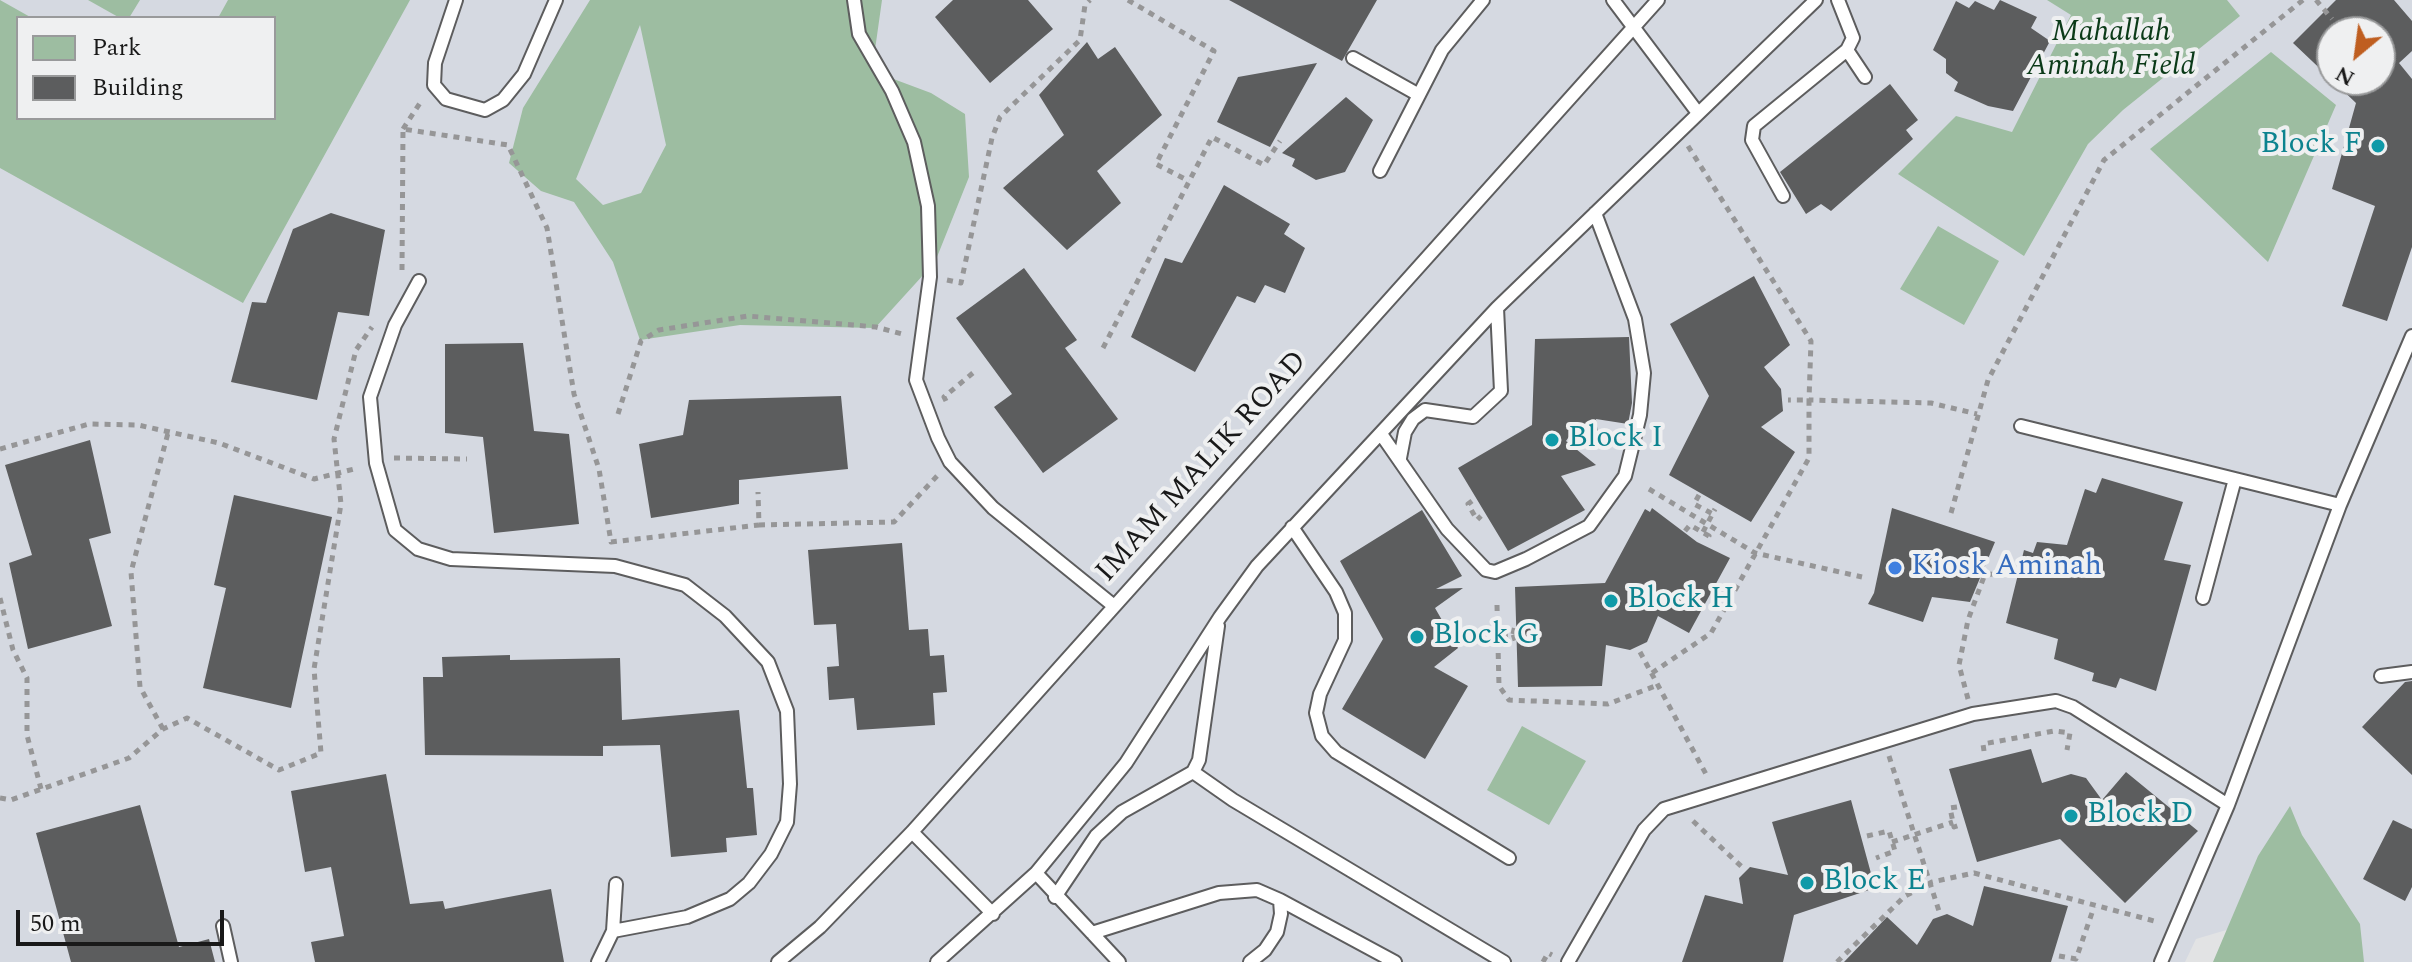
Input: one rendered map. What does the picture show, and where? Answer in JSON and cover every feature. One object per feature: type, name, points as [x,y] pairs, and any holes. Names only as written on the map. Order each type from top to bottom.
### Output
[{"type":"lane","points":[[456,0],[435,63],[434,85],[446,99],[485,110],[503,100],[524,74],[556,0]]},
{"type":"lane","points":[[854,0],[859,34],[892,91],[914,142],[928,206],[930,277],[916,380],[950,462],[993,508],[1114,606]]},
{"type":"lane","points":[[1380,171],[1442,50],[1483,0]]},
{"type":"lane","points":[[1613,0],[1698,113]]},
{"type":"lane","name":"IMAM MALIK ROAD","points":[[778,962],[820,927],[912,832],[1658,0]]},
{"type":"lane","points":[[937,962],[1036,873],[1126,763],[1220,617],[1257,566],[1292,527],[1497,308],[1816,0]]},
{"type":"lane","points":[[1783,196],[1752,140],[1754,126],[1847,50],[1853,38],[1838,0]]},
{"type":"lane","points":[[1847,50],[1865,77]]},
{"type":"lane","points":[[1353,58],[1419,95]]},
{"type":"lane","points":[[1381,434],[1447,529],[1486,570],[1495,572],[1526,559],[1589,526],[1625,476],[1640,415],[1644,373],[1635,319],[1595,213]]},
{"type":"lane","points":[[419,281],[395,325],[370,397],[376,463],[395,530],[418,549],[451,559],[615,566],[685,585],[725,616],[768,662],[787,711],[790,784],[787,822],[771,854],[749,883],[730,899],[687,917],[613,931]]},
{"type":"lane","points":[[1400,458],[1405,432],[1413,419],[1425,410],[1473,417],[1501,391],[1497,308]]},
{"type":"lane","points":[[2161,962],[2228,805],[2340,505],[2412,336]]},
{"type":"lane","points":[[2021,426],[2340,505]]},
{"type":"lane","points":[[2203,598],[2235,479]]},
{"type":"lane","points":[[1292,527],[1336,592],[1345,613],[1345,640],[1320,694],[1316,713],[1322,736],[1336,752],[1509,858]]},
{"type":"lane","points":[[1055,897],[1096,836],[1122,812],[1193,772],[1199,760],[1220,617]]},
{"type":"lane","points":[[2381,676],[2412,672]]},
{"type":"lane","points":[[1568,962],[1644,830],[1664,809],[1973,714],[2056,701],[2073,707],[2228,805]]},
{"type":"lane","points":[[1193,772],[1233,800],[1504,962]]},
{"type":"lane","points":[[912,832],[993,914]]},
{"type":"lane","points":[[1036,873],[1055,897],[1119,962]]},
{"type":"lane","points":[[598,962],[613,931],[616,884]]},
{"type":"lane","points":[[1092,933],[1219,893],[1257,890],[1395,962]]},
{"type":"lane","points":[[1250,962],[1265,950],[1277,932],[1280,900]]},
{"type":"lane","points":[[223,926],[231,962]]},
{"type":"path","points":[[930,277],[961,283],[992,138],[1000,117],[1080,40],[1085,5],[1090,0]]},
{"type":"path","points":[[1128,0],[1214,51],[1156,164],[1189,181]]},
{"type":"path","points":[[1951,513],[1988,380],[2104,160],[2301,0]]},
{"type":"path","points":[[2316,0],[2329,16]]},
{"type":"path","points":[[399,278],[403,267],[403,129],[434,85]]},
{"type":"path","points":[[403,129],[508,145],[547,228],[574,394],[599,469],[611,542],[759,525],[894,522],[950,462]]},
{"type":"path","points":[[1652,673],[1711,633],[1809,458],[1811,341],[1678,130]]},
{"type":"path","points":[[1103,348],[1212,137],[1264,165],[1280,141]]},
{"type":"path","points":[[618,414],[641,341],[659,330],[748,316],[876,327],[922,338]]},
{"type":"path","points":[[0,798],[11,800],[129,758],[163,729],[187,718],[279,770],[321,753],[314,669],[341,504],[334,439],[356,350],[374,325]]},
{"type":"path","points":[[951,411],[944,397],[974,372]]},
{"type":"path","points":[[1788,400],[1931,403],[1977,414]]},
{"type":"path","points":[[0,449],[89,424],[138,425],[219,443],[314,479],[357,469]]},
{"type":"path","points":[[163,729],[140,687],[131,572],[168,433]]},
{"type":"path","points":[[399,457],[467,459]]},
{"type":"path","points":[[1649,489],[1755,553],[1862,577]]},
{"type":"path","points":[[758,492],[759,525]]},
{"type":"path","points":[[1699,495],[1694,504],[1714,511],[1703,532]]},
{"type":"path","points":[[1472,501],[1468,504],[1477,520],[1481,516]]},
{"type":"path","points":[[1685,531],[1690,525],[1709,536],[1706,541]]},
{"type":"path","points":[[0,598],[13,650],[27,678],[27,735],[41,789]]},
{"type":"path","points":[[1497,605],[1499,686],[1509,700],[1608,704],[1658,685]]},
{"type":"path","points":[[1515,626],[1513,634],[1516,643]]},
{"type":"path","points":[[1454,640],[1513,634]]},
{"type":"path","points":[[1640,652],[1711,784]]},
{"type":"path","points":[[1984,751],[1983,744],[2054,731],[2070,733],[2067,750]]},
{"type":"path","points":[[1884,741],[1939,911]]},
{"type":"path","points":[[1676,805],[1742,867]]},
{"type":"path","points":[[1957,807],[1950,808],[1954,827],[1960,825]]},
{"type":"path","points":[[1892,842],[1953,822]]},
{"type":"path","points":[[1867,836],[1889,831],[1895,851],[1876,858]]},
{"type":"path","points":[[1837,962],[1905,896],[1932,882],[1974,873],[2177,927]]},
{"type":"path","points":[[2059,956],[2076,959],[2094,907]]},
{"type":"shaded area","points":[[0,0],[2412,0],[2412,962],[2324,962],[2260,920],[2196,939],[2185,962],[0,962]]},
{"type":"green space","points":[[0,0],[28,16],[16,16],[16,120],[276,120],[276,16],[219,16],[228,0],[410,0],[243,303],[0,168]]},
{"type":"green space","points":[[88,0],[140,0],[130,16],[116,16]]},
{"type":"green space","points":[[590,0],[882,0],[872,71],[931,93],[965,114],[969,177],[935,262],[875,328],[740,325],[640,340],[613,262],[574,202],[541,191],[509,163],[523,108]],"holes":[[[640,25],[666,145],[641,193],[603,205],[576,179]]]},
{"type":"green space","name":"Mahallah Aminah Field","points":[[2047,0],[2227,0],[2240,16],[2123,110],[2088,144],[2024,256],[1898,174],[1956,116],[2012,132],[2071,15]]},
{"type":"green space","points":[[2271,52],[2316,89],[2316,96],[2325,96],[2336,105],[2268,262],[2150,149]]},
{"type":"green space","points":[[1938,226],[1999,261],[1964,325],[1900,289]]},
{"type":"green space","points":[[1522,726],[1586,761],[1549,825],[1487,790]]},
{"type":"green space","points":[[2290,806],[2302,835],[2360,924],[2364,962],[2213,962],[2258,856]]},
{"type":"building","points":[[953,0],[1028,0],[1053,29],[990,83],[935,17]]},
{"type":"building","points":[[1229,0],[1377,0],[1342,61]]},
{"type":"building","points":[[2000,0],[2037,17],[2031,28],[2050,41],[2013,111],[1988,106],[1954,91],[1958,82],[1946,73],[1946,59],[1933,50],[1956,1],[1969,8],[1975,1],[1994,10]]},
{"type":"building","name":"Block F","points":[[2336,0],[2394,0],[2412,21],[2412,51],[2399,63],[2412,79],[2412,247],[2387,321],[2342,306],[2375,206],[2332,189],[2356,103],[2349,96],[2396,96],[2396,16],[2320,16]]},
{"type":"building","name":"Block F","points":[[2316,20],[2316,65],[2293,43]]},
{"type":"building","points":[[1087,42],[1098,59],[1115,47],[1162,115],[1097,171],[1121,203],[1067,250],[1003,188],[1064,135],[1039,95]]},
{"type":"building","points":[[1317,63],[1270,147],[1217,122],[1238,77]]},
{"type":"building","points":[[1890,84],[1918,120],[1906,130],[1913,139],[1831,211],[1821,204],[1806,214],[1780,172]]},
{"type":"building","points":[[1346,97],[1373,120],[1345,172],[1316,180],[1292,166],[1295,159],[1282,153]]},
{"type":"building","points":[[1224,185],[1290,224],[1284,234],[1305,248],[1285,293],[1265,285],[1255,303],[1237,296],[1195,372],[1131,337],[1165,258],[1182,263]]},
{"type":"building","points":[[331,213],[385,230],[369,316],[338,312],[317,400],[231,382],[252,302],[266,303],[293,229]]},
{"type":"building","points":[[1024,268],[1077,340],[1065,348],[1118,419],[1043,473],[994,407],[1012,394],[956,318]]},
{"type":"building","points":[[1754,276],[1790,345],[1764,367],[1781,389],[1783,411],[1761,427],[1795,452],[1751,522],[1669,475],[1709,396],[1670,324]]},
{"type":"building","name":"Block I","points":[[1629,337],[1632,403],[1628,424],[1596,419],[1598,434],[1578,423],[1566,441],[1596,465],[1561,476],[1585,510],[1508,551],[1458,468],[1532,425],[1535,339]]},
{"type":"building","points":[[523,343],[534,431],[569,434],[579,524],[494,533],[483,437],[445,433],[445,344]]},
{"type":"building","points":[[841,396],[848,469],[739,480],[739,504],[651,518],[639,444],[683,435],[689,400]]},
{"type":"building","points":[[90,440],[111,533],[89,539],[112,626],[28,649],[9,563],[32,555],[5,465]]},
{"type":"building","points":[[2102,478],[2183,502],[2164,560],[2191,565],[2156,691],[2120,678],[2116,688],[2092,681],[2094,673],[2054,659],[2058,639],[2006,623],[2024,550],[2033,553],[2037,542],[2067,545],[2085,489],[2096,493]]},
{"type":"building","points":[[234,495],[332,517],[291,708],[203,688],[226,588],[214,585]]},
{"type":"building","name":"Block H","points":[[1652,508],[1697,542],[1730,558],[1689,633],[1658,616],[1647,642],[1630,650],[1606,645],[1602,686],[1518,687],[1515,587],[1605,583],[1645,509],[1650,512]]},
{"type":"building","points":[[1892,508],[1995,542],[1970,602],[1932,597],[1923,622],[1868,604],[1874,593]]},
{"type":"building","name":"Block G","points":[[1422,510],[1462,576],[1436,589],[1463,588],[1435,608],[1458,648],[1434,667],[1468,686],[1425,759],[1342,709],[1383,639],[1340,561]]},
{"type":"building","points":[[902,543],[909,630],[928,629],[930,656],[944,655],[947,692],[933,693],[935,725],[857,730],[854,698],[829,700],[827,667],[839,666],[836,624],[814,625],[808,550]]},
{"type":"building","points":[[510,655],[510,660],[620,658],[622,720],[739,710],[747,788],[753,788],[757,835],[726,838],[727,852],[671,857],[660,745],[603,746],[603,756],[425,755],[423,677],[443,677],[442,657]]},
{"type":"building","points":[[2412,681],[2412,775],[2362,727],[2405,682]]},
{"type":"building","name":"Block D","points":[[2031,749],[2042,783],[2071,774],[2086,778],[2102,800],[2126,772],[2198,831],[2125,903],[2060,839],[1977,862],[1949,769]]},
{"type":"building","points":[[386,774],[410,904],[443,901],[445,909],[551,889],[564,962],[315,962],[311,942],[344,936],[331,867],[305,872],[291,791]]},
{"type":"building","name":"Block E","points":[[1851,800],[1875,888],[1794,915],[1783,962],[1682,962],[1705,895],[1743,904],[1739,878],[1750,867],[1788,875],[1772,822]]},
{"type":"building","points":[[140,805],[179,947],[209,939],[215,962],[71,962],[36,833]]},
{"type":"building","points":[[2393,820],[2412,829],[2412,887],[2405,901],[2363,879]]},
{"type":"building","points":[[1984,886],[2068,906],[2051,962],[1844,962],[1887,917],[1917,945],[1933,919],[1947,914],[1973,926]]},
{"type":"place","name":"Block F","points":[[2378,146]]},
{"type":"place","name":"Block I","points":[[1552,440]]},
{"type":"place","name":"Kiosk Aminah","points":[[1895,568]]},
{"type":"place","name":"Block H","points":[[1611,601]]},
{"type":"place","name":"Block G","points":[[1417,637]]},
{"type":"place","name":"Block D","points":[[2071,816]]},
{"type":"place","name":"Block E","points":[[1807,883]]}]
